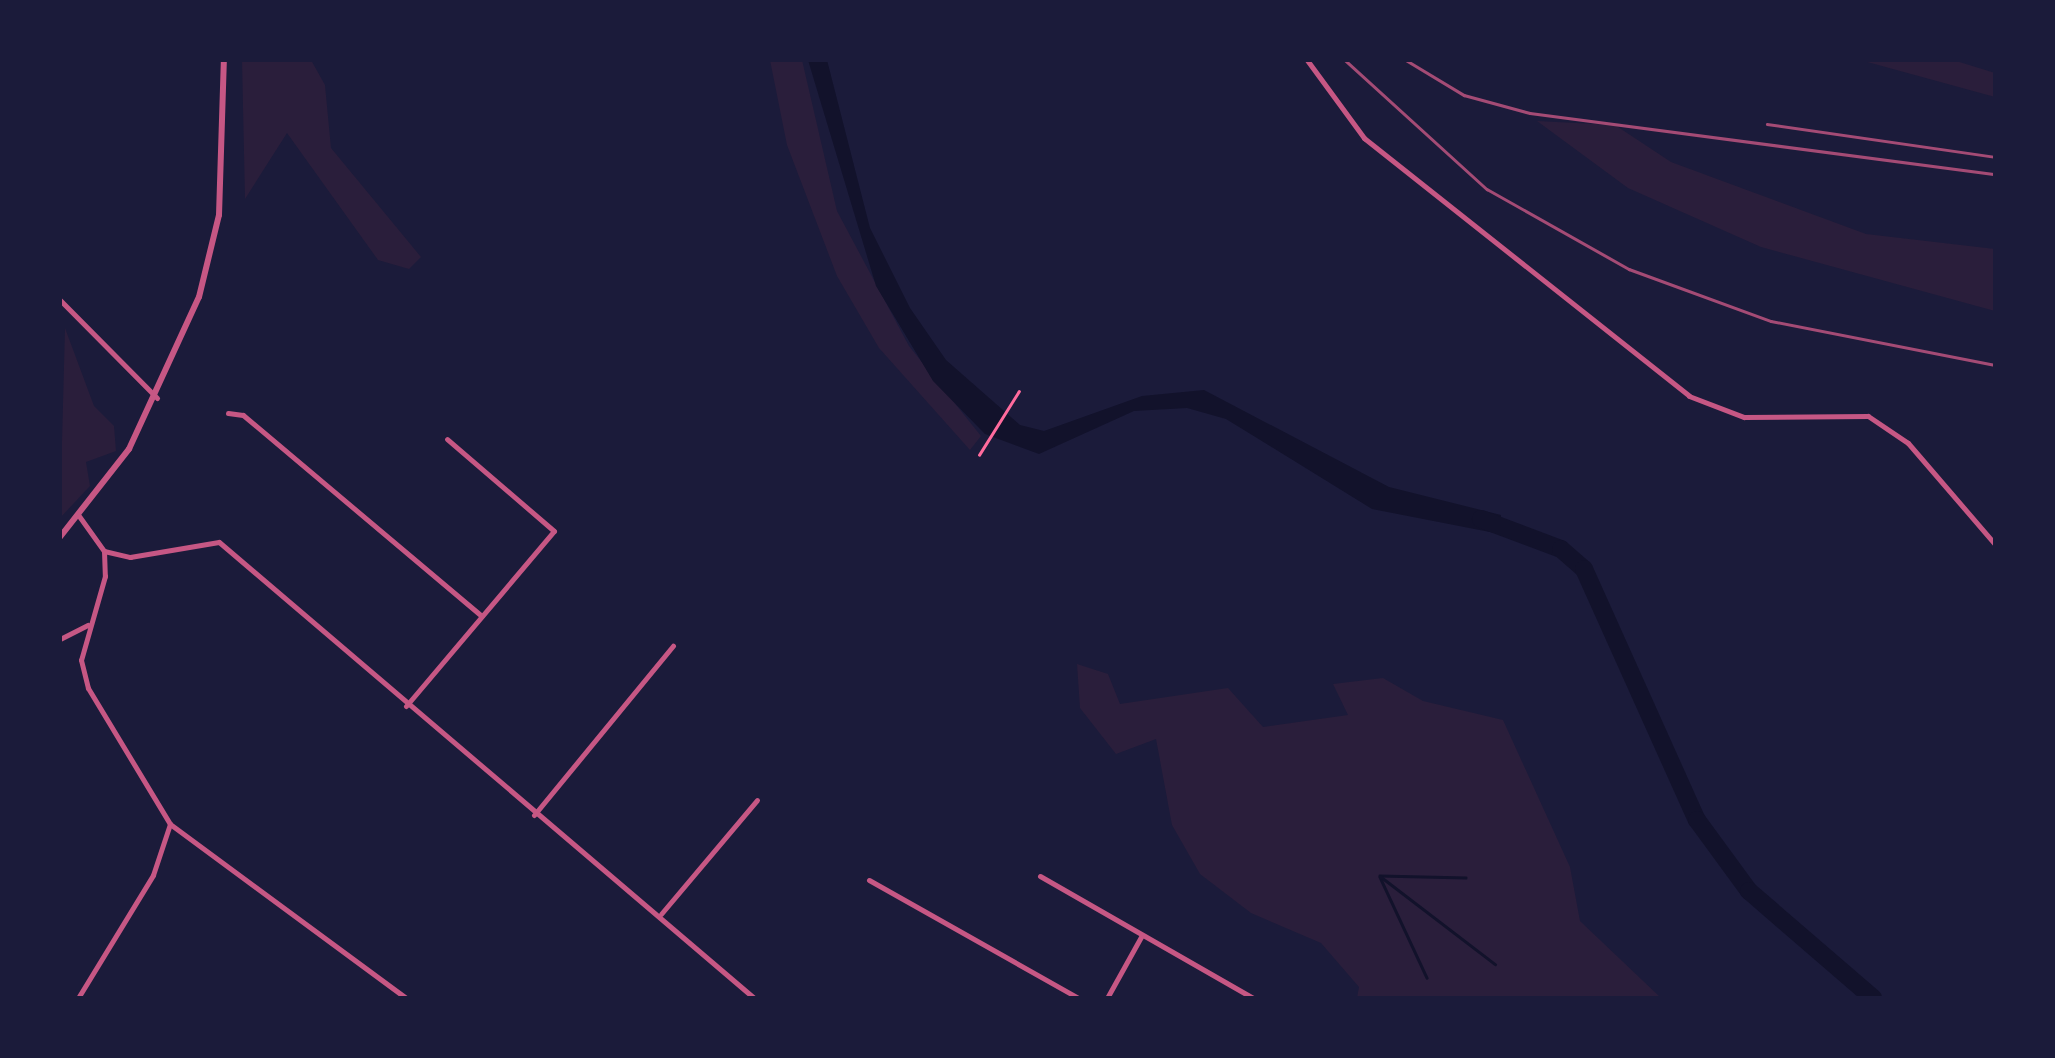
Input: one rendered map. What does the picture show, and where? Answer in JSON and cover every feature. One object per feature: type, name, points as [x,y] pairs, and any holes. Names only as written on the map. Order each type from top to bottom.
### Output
[{"type":"street","points":[[60,537],[79,516],[157,398],[208,272],[224,60]]},
{"type":"street","points":[[1307,60],[1364,138],[1689,396],[1744,417],[1868,416],[1908,444],[1995,544]]},
{"type":"street","points":[[60,300],[157,398]]},
{"type":"street","points":[[228,413],[244,414],[482,616]]},
{"type":"street","points":[[406,706],[554,531],[447,439]]},
{"type":"street","points":[[79,516],[104,551],[130,556],[219,542],[534,815],[661,914],[754,998]]},
{"type":"street","points":[[104,551],[81,660],[88,688],[170,824],[406,998]]},
{"type":"street","points":[[60,639],[88,625]]},
{"type":"street","points":[[534,815],[673,646]]},
{"type":"street","points":[[661,914],[757,800]]},
{"type":"street","points":[[78,998],[153,875],[170,824]]},
{"type":"street","points":[[1040,876],[1252,998]]},
{"type":"street","points":[[869,880],[1078,998]]},
{"type":"street","points":[[1107,998],[1143,934]]},
{"type":"path","points":[[979,455],[1019,391]]},
{"type":"shaded area","points":[[242,60],[311,60],[325,85],[331,148],[421,257],[409,269],[378,260],[287,133],[245,199]]},
{"type":"shaded area","points":[[770,60],[802,60],[837,211],[909,346],[981,436],[970,450],[879,348],[837,276],[787,145]]},
{"type":"shaded area","points":[[808,60],[827,60],[870,228],[910,308],[946,360],[1020,425],[1044,431],[1142,396],[1204,390],[1389,487],[1501,515],[1500,534],[1372,509],[1226,419],[1187,408],[1134,411],[1039,454],[985,434],[933,381],[876,286]]},
{"type":"shaded area","points":[[1860,60],[1953,60],[1995,73],[1995,97]]},
{"type":"shaded area","points":[[1537,121],[1615,125],[1671,162],[1866,234],[1995,249],[1995,311],[1761,247],[1628,188]]},
{"type":"shaded area","points":[[65,328],[94,406],[114,426],[116,451],[86,462],[90,486],[60,518]]},
{"type":"shaded area","points":[[1077,664],[1108,674],[1120,704],[1228,688],[1263,727],[1348,715],[1333,684],[1383,678],[1423,701],[1503,720],[1570,867],[1580,921],[1661,998],[1357,998],[1359,987],[1321,943],[1251,913],[1200,874],[1172,825],[1156,739],[1116,754],[1080,708]]},
{"type":"waterway","points":[[1481,519],[1561,549],[1584,569],[1697,820],[1749,891],[1873,998]]},
{"type":"waterway","points":[[1466,878],[1380,876],[1495,964]]},
{"type":"waterway","points":[[1380,877],[1427,978]]},
{"type":"railway","points":[[1345,60],[1487,189],[1629,269],[1771,321],[1995,365]]},
{"type":"railway","points":[[1406,60],[1464,95],[1530,113],[1995,174]]},
{"type":"railway","points":[[1767,124],[1995,157]]}]
